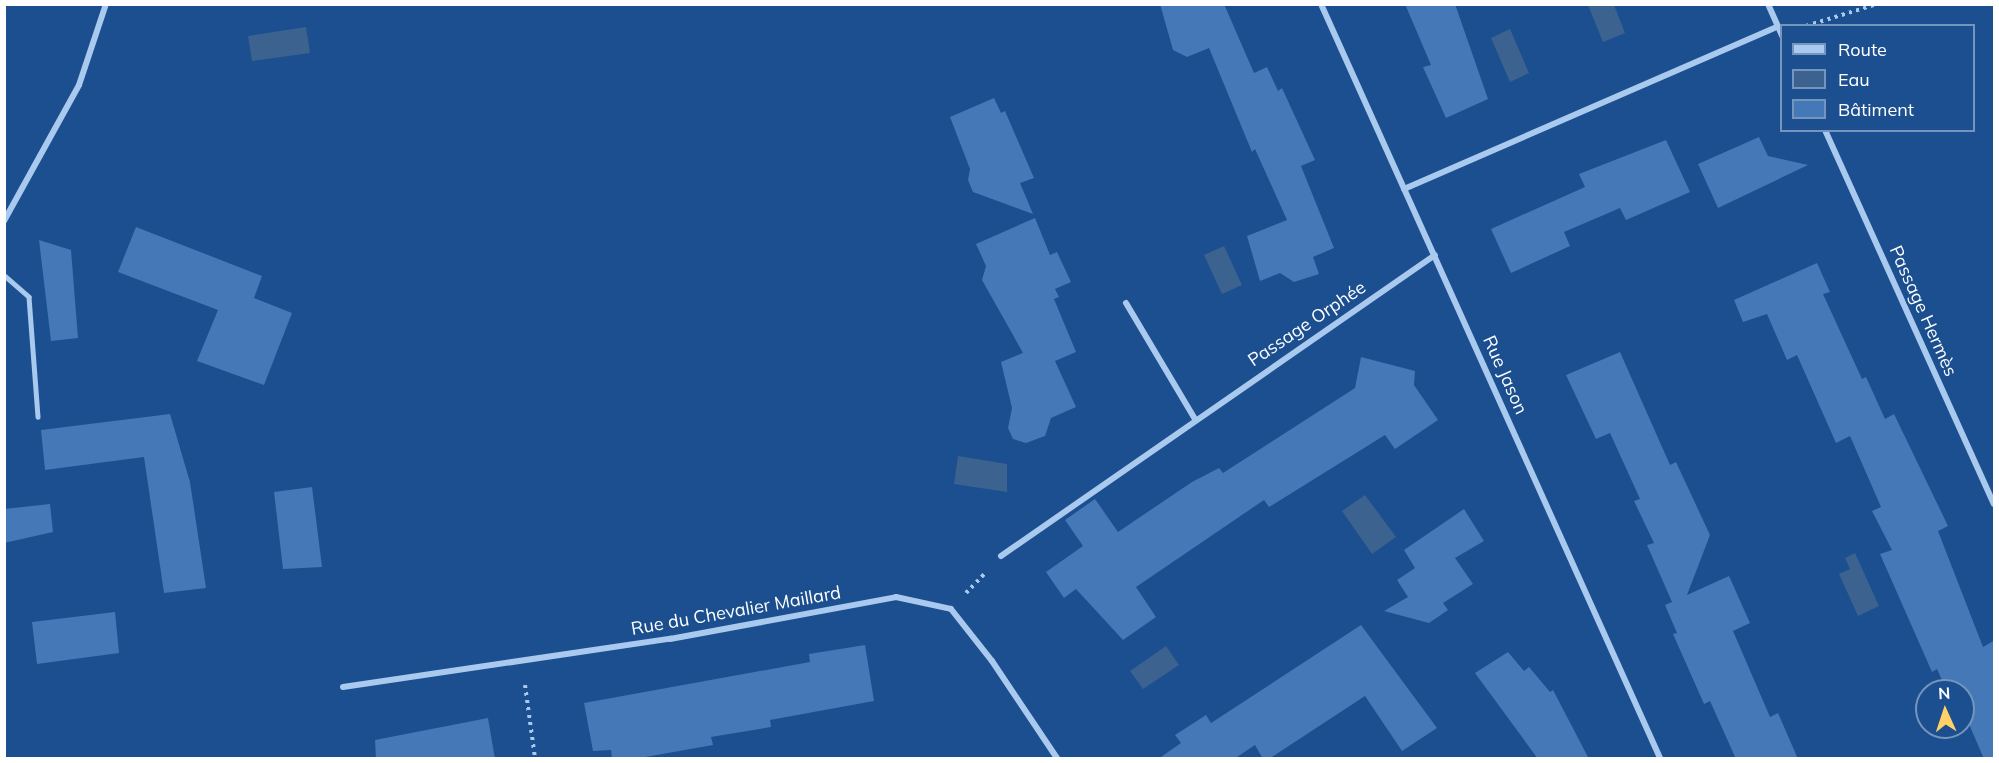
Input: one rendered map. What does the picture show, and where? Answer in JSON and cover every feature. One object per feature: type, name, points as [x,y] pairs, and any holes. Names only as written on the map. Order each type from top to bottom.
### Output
[{"type":"street","points":[[4,221],[79,85],[106,4]]},
{"type":"street","name":"Rue Jason","points":[[1321,4],[1660,759]]},
{"type":"street","points":[[1768,4],[1780,32]]},
{"type":"street","points":[[1404,189],[1777,27]]},
{"type":"street","name":"Passage Hermès","points":[[1826,132],[1995,504]]},
{"type":"street","name":"Passage Orphée","points":[[1000,556],[1195,418],[1435,255]]},
{"type":"street","points":[[1126,303],[1195,418]]},
{"type":"street","name":"Rue du Chevalier Maillard","points":[[343,687],[670,639],[896,597],[951,609]]},
{"type":"street","points":[[951,609],[992,661],[1057,759]]},
{"type":"lane","points":[[4,275],[29,297],[38,417]]},
{"type":"path","points":[[1812,24],[1876,4]]},
{"type":"path","points":[[951,609],[1000,556]]},
{"type":"path","points":[[522,661],[535,759]]},
{"type":"water","points":[[1588,5],[1614,5],[1625,33],[1603,42]]},
{"type":"water","points":[[306,27],[310,53],[252,61],[248,36]]},
{"type":"water","points":[[1510,29],[1529,73],[1510,82],[1491,38]]},
{"type":"water","points":[[1224,246],[1242,285],[1222,294],[1204,255]]},
{"type":"water","points":[[958,456],[1007,464],[1007,492],[954,484]]},
{"type":"water","points":[[1365,495],[1396,537],[1372,554],[1342,511]]},
{"type":"water","points":[[1855,553],[1879,606],[1858,616],[1839,574],[1850,569],[1845,558]]},
{"type":"water","points":[[1166,646],[1179,665],[1143,689],[1130,671]]},
{"type":"building","points":[[1160,4],[1224,4],[1254,73],[1267,67],[1278,91],[1282,88],[1315,160],[1301,166],[1334,248],[1313,257],[1319,274],[1294,282],[1280,273],[1260,281],[1247,236],[1287,220],[1255,149],[1252,152],[1209,48],[1187,57],[1173,50]]},
{"type":"building","points":[[1405,4],[1455,4],[1488,99],[1446,118],[1423,67],[1431,65]]},
{"type":"building","points":[[994,98],[1001,113],[1005,111],[1034,178],[1020,183],[1033,214],[973,192],[968,180],[970,169],[950,117]]},
{"type":"building","points":[[1759,137],[1768,156],[1808,165],[1718,208],[1698,164]]},
{"type":"building","points":[[1666,140],[1690,192],[1626,220],[1620,208],[1564,232],[1570,246],[1511,273],[1491,229],[1585,187],[1579,174]]},
{"type":"building","points":[[1035,218],[1050,255],[1057,252],[1071,282],[1055,289],[1059,297],[1054,299],[1076,352],[1055,361],[1076,407],[1051,418],[1045,436],[1026,443],[1013,439],[1008,428],[1012,408],[1001,362],[1023,353],[982,280],[986,266],[976,244]]},
{"type":"building","points":[[136,227],[262,276],[254,298],[292,313],[264,385],[197,361],[218,310],[118,272]]},
{"type":"building","points":[[39,240],[71,250],[78,338],[51,341]]},
{"type":"building","points":[[1817,263],[1830,292],[1823,294],[1862,379],[1866,377],[1885,419],[1894,414],[1948,526],[1938,531],[1983,647],[1995,640],[1995,759],[1984,759],[1975,738],[1975,679],[1942,679],[1937,669],[1932,672],[1880,554],[1892,550],[1872,511],[1881,507],[1850,436],[1836,443],[1797,355],[1787,360],[1767,314],[1743,322],[1734,300]]},
{"type":"building","points":[[1620,352],[1670,465],[1676,462],[1710,535],[1687,595],[1729,576],[1750,623],[1733,631],[1770,717],[1778,713],[1798,759],[1736,759],[1710,701],[1704,704],[1673,634],[1677,633],[1665,605],[1672,602],[1647,545],[1654,543],[1634,501],[1640,499],[1610,433],[1596,439],[1566,375]]},
{"type":"building","points":[[1361,357],[1415,371],[1414,385],[1438,420],[1395,449],[1385,435],[1269,507],[1264,500],[1136,587],[1156,617],[1123,640],[1076,589],[1064,598],[1046,572],[1083,546],[1065,520],[1095,499],[1118,532],[1192,482],[1219,468],[1223,473],[1355,388]]},
{"type":"building","points":[[170,414],[190,482],[206,588],[164,593],[144,457],[45,470],[41,430]]},
{"type":"building","points":[[312,487],[322,567],[283,569],[274,492]]},
{"type":"building","points":[[50,504],[53,532],[4,543],[4,509]]},
{"type":"building","points":[[1464,509],[1484,541],[1455,558],[1473,584],[1443,603],[1448,610],[1429,623],[1384,611],[1408,597],[1397,580],[1415,568],[1404,550]]},
{"type":"building","points":[[115,612],[119,653],[37,664],[32,622]]},
{"type":"building","points":[[1361,625],[1437,728],[1402,751],[1365,696],[1269,759],[1263,759],[1255,745],[1234,759],[1158,759],[1181,743],[1175,735],[1206,715],[1211,723]]},
{"type":"building","points":[[865,645],[874,701],[770,720],[771,727],[711,737],[713,745],[634,759],[612,759],[611,750],[593,751],[584,703],[810,662],[809,654]]},
{"type":"building","points":[[1508,652],[1524,671],[1529,667],[1550,692],[1553,690],[1589,759],[1538,759],[1475,673]]},
{"type":"building","points":[[488,718],[495,759],[376,759],[375,740]]}]
